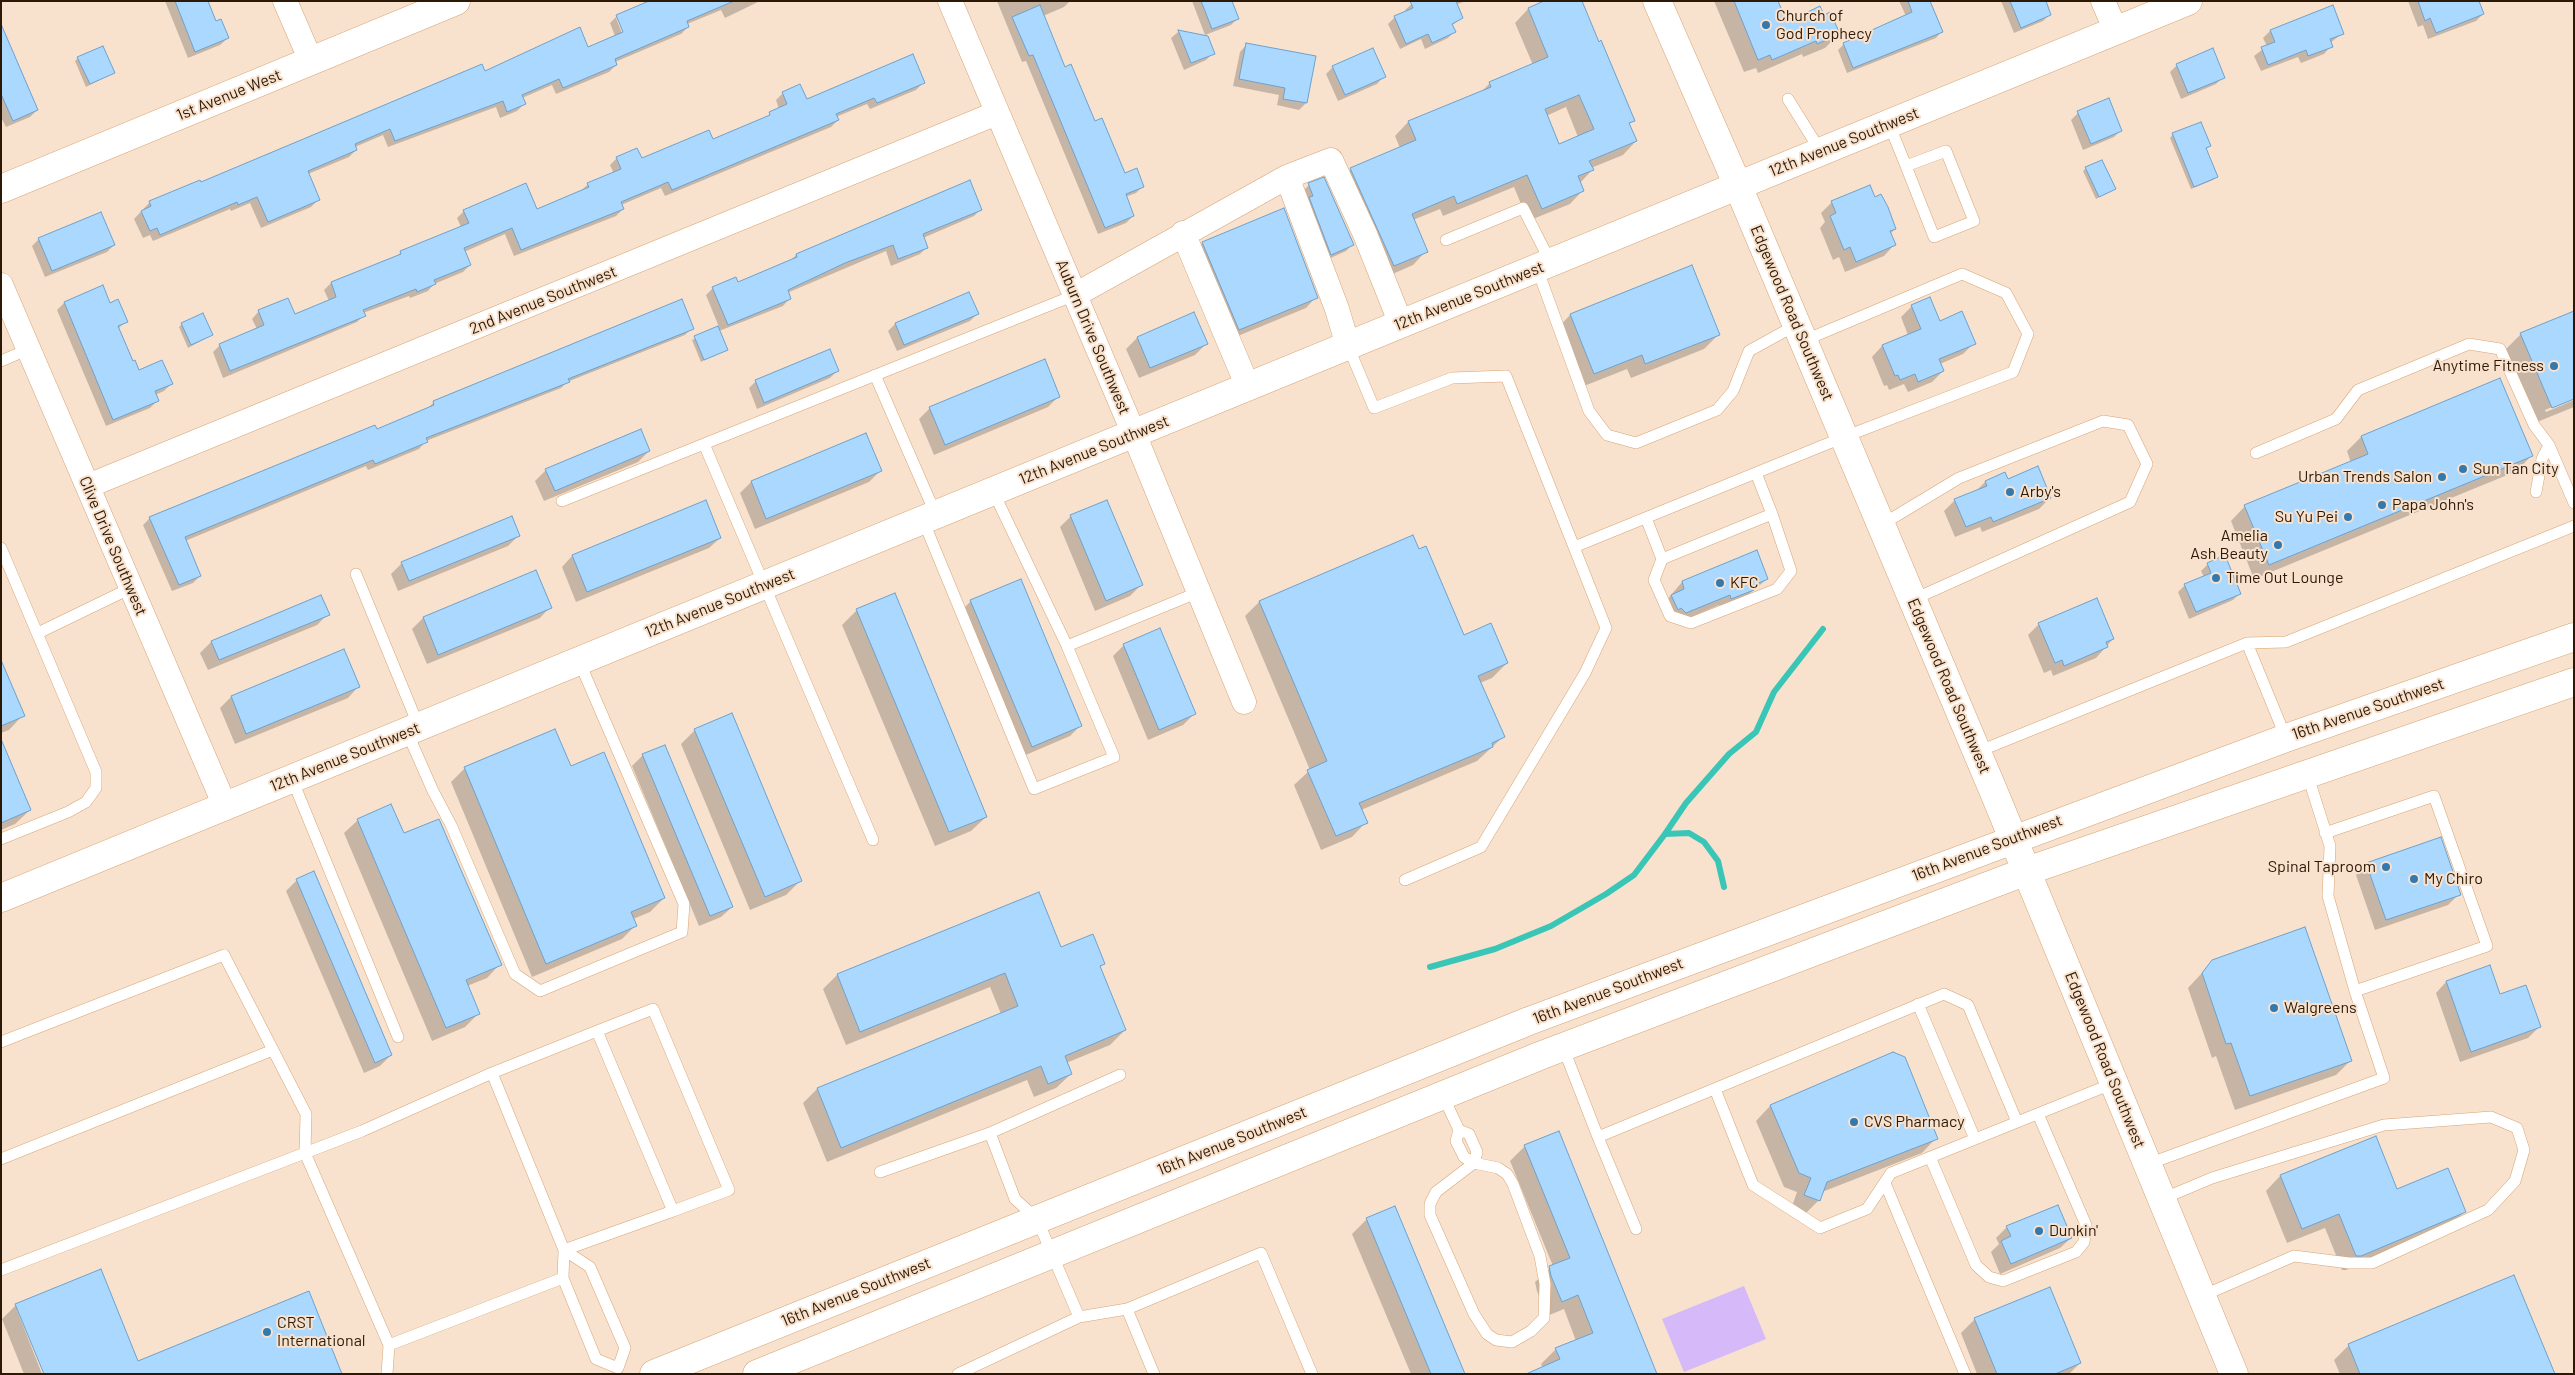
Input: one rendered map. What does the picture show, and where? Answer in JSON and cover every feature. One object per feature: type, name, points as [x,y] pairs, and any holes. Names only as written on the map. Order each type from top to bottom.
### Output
[{"type":"main road","name":"1st Avenue West","points":[[1,189],[456,1]]},
{"type":"main road","name":"Edgewood Road Southwest","points":[[1658,1],[2027,871],[2234,1374]]},
{"type":"main road","name":"12th Avenue Southwest","points":[[1,898],[2188,1]]},
{"type":"main road","name":"16th Avenue Southwest","points":[[654,1374],[1529,1021],[2013,838],[2286,738],[2574,637]]},
{"type":"main road","points":[[757,1374],[1563,1048],[2027,871],[2306,773],[2574,682]]},
{"type":"street","points":[[286,1],[311,61]]},
{"type":"street","name":"Auburn Drive Southwest","points":[[950,1],[1134,434],[1244,702]]},
{"type":"street","points":[[2104,1],[2116,31]]},
{"type":"street","name":"2nd Avenue Southwest","points":[[88,486],[997,113]]},
{"type":"street","points":[[1075,295],[1183,233],[1287,177],[1331,160],[1365,234],[1401,324]]},
{"type":"street","points":[[1287,177],[1338,309],[1348,346]]},
{"type":"street","points":[[1183,233],[1248,387]]},
{"type":"street","name":"Clive Drive Southwest","points":[[1,285],[225,806]]},
{"type":"lane","points":[[1788,99],[1821,152]]},
{"type":"lane","points":[[1889,124],[1934,237],[1974,221],[1946,151],[1906,166]]},
{"type":"lane","points":[[1446,240],[1523,208],[1544,265],[1588,411],[1607,434],[1636,443],[1717,410],[1733,391],[1749,351],[1962,274],[2006,293],[2028,334],[2013,372],[1844,437],[1574,547]]},
{"type":"lane","points":[[562,501],[1075,295]]},
{"type":"lane","points":[[2256,453],[2336,419],[2358,390],[2469,344],[2500,349],[2534,426],[2549,445],[2574,503]]},
{"type":"lane","points":[[1348,346],[1374,408],[1452,378],[1506,376],[1606,628],[1584,673],[1481,847],[1405,880]]},
{"type":"lane","points":[[1,361],[29,349]]},
{"type":"lane","points":[[875,375],[1034,789],[1114,757],[1067,646],[993,491]]},
{"type":"lane","points":[[1881,525],[1959,478],[2103,421],[2128,425],[2147,464],[2130,502],[1912,600]]},
{"type":"lane","points":[[704,444],[874,840]]},
{"type":"lane","points":[[2536,492],[2542,459],[2549,445]]},
{"type":"lane","points":[[1646,518],[1662,559],[1654,580],[1670,616],[1691,624],[1777,589],[1791,571],[1756,473]]},
{"type":"lane","points":[[1662,559],[1772,514]]},
{"type":"lane","points":[[1977,752],[2247,643],[2286,642],[2574,526]]},
{"type":"lane","points":[[1,548],[96,772],[96,788],[86,802],[68,812],[1,839]]},
{"type":"lane","points":[[356,574],[413,729],[433,791],[451,825],[516,974],[540,991],[682,932],[684,904],[579,661]]},
{"type":"lane","points":[[38,633],[131,588]]},
{"type":"lane","points":[[1067,646],[1199,592]]},
{"type":"lane","points":[[2247,643],[2286,738]]},
{"type":"lane","points":[[2148,1164],[2384,1078],[2355,990],[2328,896],[2330,846],[2306,773]]},
{"type":"lane","points":[[292,778],[398,1037]]},
{"type":"lane","points":[[2326,833],[2434,796],[2486,946],[2355,990]]},
{"type":"lane","points":[[1,1042],[224,955],[306,1114],[305,1153],[389,1345],[387,1374]]},
{"type":"lane","points":[[1598,1137],[1944,994],[1968,1005],[2017,1122]]},
{"type":"lane","points":[[1918,1004],[1975,1139]]},
{"type":"lane","points":[[1,1270],[362,1131],[492,1073],[653,1009],[730,1190],[564,1250]]},
{"type":"lane","points":[[598,1031],[673,1211]]},
{"type":"lane","points":[[1563,1048],[1636,1229]]},
{"type":"lane","points":[[1,1160],[273,1050]]},
{"type":"lane","points":[[492,1073],[564,1250],[563,1278],[596,1359],[619,1371],[625,1348],[590,1267],[564,1250]]},
{"type":"lane","points":[[880,1172],[990,1133],[1120,1075]]},
{"type":"lane","points":[[1716,1089],[1753,1185],[1820,1228],[1867,1209],[1892,1173],[2114,1083]]},
{"type":"lane","points":[[1443,1096],[1459,1130],[1456,1141],[1464,1157],[1474,1163],[1498,1168],[1507,1174],[1513,1184],[1540,1256],[1545,1284],[1544,1318],[1531,1332],[1512,1342],[1496,1340],[1487,1334],[1474,1314],[1430,1215],[1430,1204],[1436,1192],[1474,1163]]},
{"type":"lane","points":[[1930,1158],[1976,1266],[1989,1277],[2003,1281],[2076,1252],[2084,1242],[2086,1225],[2038,1114]]},
{"type":"lane","points":[[2162,1199],[2212,1178],[2384,1125],[2491,1118],[2517,1128],[2524,1150],[2514,1181],[2488,1210],[2372,1263],[2349,1263],[2294,1256],[2202,1296]]},
{"type":"lane","points":[[990,1133],[1015,1199],[1037,1220],[1079,1318]]},
{"type":"lane","points":[[1885,1182],[1965,1374]]},
{"type":"lane","points":[[958,1374],[1079,1318],[1127,1309],[1261,1253],[1312,1374]]},
{"type":"lane","points":[[389,1345],[563,1278]]},
{"type":"lane","points":[[1127,1309],[1154,1374]]},
{"type":"lane","points":[[985,1363],[990,1374]]},
{"type":"shaded area","points":[[1744,1286],[1766,1339],[1684,1372],[1662,1319]]},
{"type":"building","points":[[175,1],[208,1],[216,21],[221,19],[229,38],[195,52]]},
{"type":"building","points":[[649,1],[734,1],[687,21],[689,27],[615,59],[617,65],[563,88],[559,79],[522,95],[526,104],[507,112],[503,101],[395,141],[390,129],[355,144],[357,150],[308,171],[320,200],[268,222],[257,197],[238,205],[237,202],[160,235],[157,228],[150,231],[141,211],[151,206],[149,201],[200,180],[201,182],[482,64],[485,71],[580,27],[588,47],[623,32],[616,15]]},
{"type":"building","points":[[1201,1],[1232,1],[1239,19],[1212,29]]},
{"type":"building","points":[[1410,1],[1456,1],[1463,18],[1452,24],[1456,32],[1432,43],[1428,34],[1406,44],[1394,16],[1413,8]]},
{"type":"building","points":[[1544,1],[1582,1],[1599,42],[1601,40],[1635,121],[1629,123],[1637,141],[1589,161],[1594,170],[1578,176],[1584,191],[1542,209],[1527,175],[1457,204],[1454,196],[1412,214],[1428,252],[1394,266],[1350,168],[1416,140],[1408,121],[1491,87],[1489,82],[1548,57],[1528,8]],"holes":[[[1579,95],[1594,129],[1559,144],[1545,109]]]},
{"type":"building","name":"Church of God Prophecy","points":[[1734,1],[1778,1],[1787,22],[1820,6],[1824,15],[1830,12],[1840,34],[1817,44],[1816,41],[1772,60],[1770,55],[1758,60]]},
{"type":"building","points":[[1908,1],[1930,1],[1943,32],[1853,68],[1843,43],[1912,12]]},
{"type":"building","points":[[2010,1],[2046,1],[2051,15],[2021,28]]},
{"type":"building","points":[[2418,1],[2479,1],[2484,14],[2436,33],[2430,18],[2425,21]]},
{"type":"building","points":[[1040,5],[1065,67],[1071,64],[1095,121],[1102,118],[1125,173],[1137,168],[1144,187],[1126,194],[1134,216],[1105,228],[1033,55],[1029,56],[1012,17]]},
{"type":"building","points":[[2333,5],[2344,34],[2330,39],[2333,47],[2308,56],[2306,50],[2268,65],[2261,47],[2275,42],[2270,30]]},
{"type":"building","points":[[1,24],[38,110],[13,121],[1,94]]},
{"type":"building","points":[[1178,30],[1208,36],[1215,54],[1191,63]]},
{"type":"building","points":[[1246,43],[1316,56],[1307,103],[1283,99],[1285,88],[1239,79]]},
{"type":"building","points":[[103,46],[115,73],[90,84],[77,57]]},
{"type":"building","points":[[1373,48],[1386,77],[1345,95],[1332,66]]},
{"type":"building","points":[[2213,48],[2225,78],[2188,93],[2176,64]]},
{"type":"building","points":[[913,54],[925,83],[877,103],[874,98],[836,114],[839,120],[672,190],[668,182],[621,202],[624,209],[521,250],[512,228],[464,248],[471,265],[434,280],[436,284],[417,292],[416,289],[363,310],[366,316],[230,371],[219,344],[264,325],[258,310],[288,298],[295,314],[336,297],[331,282],[401,254],[400,251],[469,223],[463,210],[526,183],[537,209],[589,187],[587,183],[621,169],[616,157],[637,148],[642,158],[709,130],[713,139],[770,115],[769,112],[787,104],[782,92],[800,84],[807,99]]},
{"type":"building","points":[[2109,98],[2122,131],[2091,144],[2077,111]]},
{"type":"building","points":[[2201,122],[2211,146],[2206,148],[2218,177],[2194,187],[2172,133]]},
{"type":"building","points":[[2102,160],[2116,189],[2099,197],[2085,167]]},
{"type":"building","points":[[1324,177],[1354,245],[1331,255],[1309,197],[1313,196],[1308,183]]},
{"type":"building","points":[[970,180],[982,210],[923,234],[928,248],[898,259],[893,245],[845,263],[788,290],[791,299],[728,325],[712,287],[736,277],[738,282],[797,257],[796,254]]},
{"type":"building","points":[[1870,185],[1875,197],[1881,194],[1888,207],[1896,229],[1890,231],[1896,245],[1856,262],[1850,247],[1844,250],[1830,216],[1836,213],[1831,201]]},
{"type":"building","points":[[1284,208],[1318,298],[1239,330],[1202,242]]},
{"type":"building","points":[[101,212],[115,245],[52,271],[38,238]]},
{"type":"building","points":[[1692,265],[1720,335],[1645,364],[1642,355],[1594,374],[1570,314]]},
{"type":"building","points":[[103,285],[110,303],[118,299],[128,322],[118,326],[133,361],[135,360],[139,370],[162,360],[173,384],[155,391],[159,401],[113,420],[64,302]]},
{"type":"building","points":[[969,292],[979,314],[904,345],[895,323]]},
{"type":"building","points":[[1930,297],[1940,321],[1962,311],[1976,344],[1939,359],[1944,371],[1918,382],[1915,374],[1900,380],[1898,375],[1895,376],[1882,345],[1921,329],[1911,305]]},
{"type":"building","points":[[682,299],[694,329],[568,379],[570,382],[426,438],[428,442],[375,464],[373,460],[185,537],[201,576],[179,585],[149,517],[375,425],[377,429],[434,405],[433,401]]},
{"type":"building","name":"Anytime Fitness","points":[[2574,311],[2574,399],[2552,408],[2520,333]]},
{"type":"building","points":[[1194,312],[1208,344],[1150,368],[1137,337]]},
{"type":"building","points":[[203,313],[213,335],[191,345],[181,323]]},
{"type":"building","points":[[718,326],[728,350],[704,360],[694,336]]},
{"type":"building","points":[[830,349],[839,371],[764,403],[755,380]]},
{"type":"building","points":[[1045,359],[1060,397],[945,445],[929,407]]},
{"type":"building","points":[[2500,378],[2533,456],[2269,565],[2244,505],[2368,454],[2361,436]]},
{"type":"building","points":[[641,429],[650,451],[555,491],[545,469]]},
{"type":"building","points":[[866,433],[882,471],[766,519],[751,481]]},
{"type":"building","name":"Arby's","points":[[2038,466],[2051,498],[1993,522],[1991,517],[1966,527],[1954,499],[1987,486],[1985,481],[2005,472],[2008,479]]},
{"type":"building","points":[[706,500],[721,538],[587,592],[572,555]]},
{"type":"building","points":[[1107,500],[1143,585],[1106,601],[1070,515]]},
{"type":"building","points":[[512,516],[520,536],[409,581],[401,562]]},
{"type":"building","points":[[1413,535],[1419,549],[1426,546],[1464,635],[1491,623],[1508,663],[1478,676],[1505,737],[1492,743],[1493,747],[1359,803],[1368,823],[1336,836],[1307,770],[1327,761],[1259,601]]},
{"type":"building","name":"KFC","points":[[1757,550],[1768,579],[1752,586],[1754,590],[1731,599],[1730,595],[1686,613],[1681,608],[1678,610],[1671,595],[1684,589],[1682,581]]},
{"type":"building","name":"Time Out Lounge","points":[[2225,555],[2241,594],[2196,612],[2184,584],[2211,573],[2207,563]]},
{"type":"building","points":[[536,570],[552,608],[438,655],[423,617]]},
{"type":"building","points":[[1021,579],[1082,726],[1032,747],[970,600]]},
{"type":"building","points":[[895,593],[987,817],[949,832],[856,609]]},
{"type":"building","points":[[321,595],[330,615],[219,660],[211,641]]},
{"type":"building","points":[[2097,598],[2114,639],[2106,642],[2108,647],[2064,666],[2062,660],[2055,663],[2038,623]]},
{"type":"building","points":[[1160,628],[1196,714],[1159,730],[1123,644]]},
{"type":"building","points":[[344,649],[360,687],[246,734],[231,696]]},
{"type":"building","points":[[1,660],[25,716],[1,726]]},
{"type":"building","points":[[732,713],[802,881],[765,897],[694,729]]},
{"type":"building","points":[[555,729],[571,766],[604,752],[665,898],[631,912],[637,926],[546,964],[464,767]]},
{"type":"building","points":[[1,739],[31,810],[1,823]]},
{"type":"building","points":[[665,745],[733,907],[710,916],[642,754]]},
{"type":"building","points":[[391,804],[404,833],[439,819],[502,965],[466,980],[480,1014],[446,1028],[357,819]]},
{"type":"building","name":"My Chiro","points":[[2441,837],[2461,895],[2386,920],[2366,863]]},
{"type":"building","points":[[314,871],[392,1055],[375,1063],[296,879]]},
{"type":"building","points":[[1039,892],[1061,947],[1093,934],[1105,964],[1100,966],[1126,1030],[1065,1056],[1072,1074],[1048,1084],[1041,1066],[841,1148],[817,1088],[1018,1006],[1005,973],[860,1032],[837,974]]},
{"type":"building","name":"Walgreens","points":[[2305,927],[2352,1061],[2250,1096],[2231,1043],[2226,1044],[2202,973],[2212,960]]},
{"type":"building","points":[[2490,965],[2500,994],[2526,985],[2541,1027],[2471,1052],[2446,981]]},
{"type":"building","name":"CVS Pharmacy","points":[[1893,1052],[1905,1057],[1938,1139],[1827,1182],[1820,1201],[1804,1195],[1811,1178],[1799,1173],[1770,1105]]},
{"type":"building","points":[[1559,1131],[1657,1374],[1526,1374],[1560,1359],[1555,1348],[1593,1333],[1578,1295],[1562,1302],[1551,1276],[1549,1266],[1570,1258],[1524,1145]]},
{"type":"building","points":[[2376,1136],[2397,1189],[2448,1168],[2466,1212],[2361,1256],[2356,1256],[2339,1214],[2302,1229],[2280,1175]]},
{"type":"building","name":"Dunkin'","points":[[2058,1205],[2072,1238],[2011,1264],[2001,1241],[2011,1236],[2006,1226]]},
{"type":"building","points":[[1395,1206],[1465,1374],[1431,1374],[1366,1218]]},
{"type":"building","name":"CRST International","points":[[101,1269],[138,1361],[309,1291],[342,1374],[44,1374],[15,1304]]},
{"type":"building","points":[[2514,1275],[2555,1374],[2360,1374],[2348,1344]]},
{"type":"building","points":[[2050,1287],[2081,1363],[2055,1374],[1997,1374],[1974,1318]]},
{"type":"waterway","points":[[1430,967],[1495,949],[1551,926],[1606,894],[1634,875],[1686,803],[1729,754],[1756,732],[1774,692],[1823,629]]},
{"type":"waterway","points":[[1665,834],[1689,833],[1704,842],[1718,861],[1724,887]]},
{"type":"place","name":"Church of God Prophecy","points":[[1766,25]]},
{"type":"place","name":"Anytime Fitness","points":[[2554,366]]},
{"type":"place","name":"Sun Tan City","points":[[2463,469]]},
{"type":"place","name":"Urban Trends Salon","points":[[2442,477]]},
{"type":"place","name":"Arby's","points":[[2010,492]]},
{"type":"place","name":"Papa John's","points":[[2382,505]]},
{"type":"place","name":"Su Yu Pei","points":[[2348,517]]},
{"type":"place","name":"Amelia Ash Beauty","points":[[2278,545]]},
{"type":"place","name":"Time Out Lounge","points":[[2216,578]]},
{"type":"place","name":"KFC","points":[[1720,583]]},
{"type":"place","name":"Spinal Taproom","points":[[2386,867]]},
{"type":"place","name":"My Chiro","points":[[2414,879]]},
{"type":"place","name":"Walgreens","points":[[2274,1008]]},
{"type":"place","name":"CVS Pharmacy","points":[[1854,1122]]},
{"type":"place","name":"Dunkin'","points":[[2039,1231]]},
{"type":"place","name":"CRST International","points":[[267,1332]]}]
